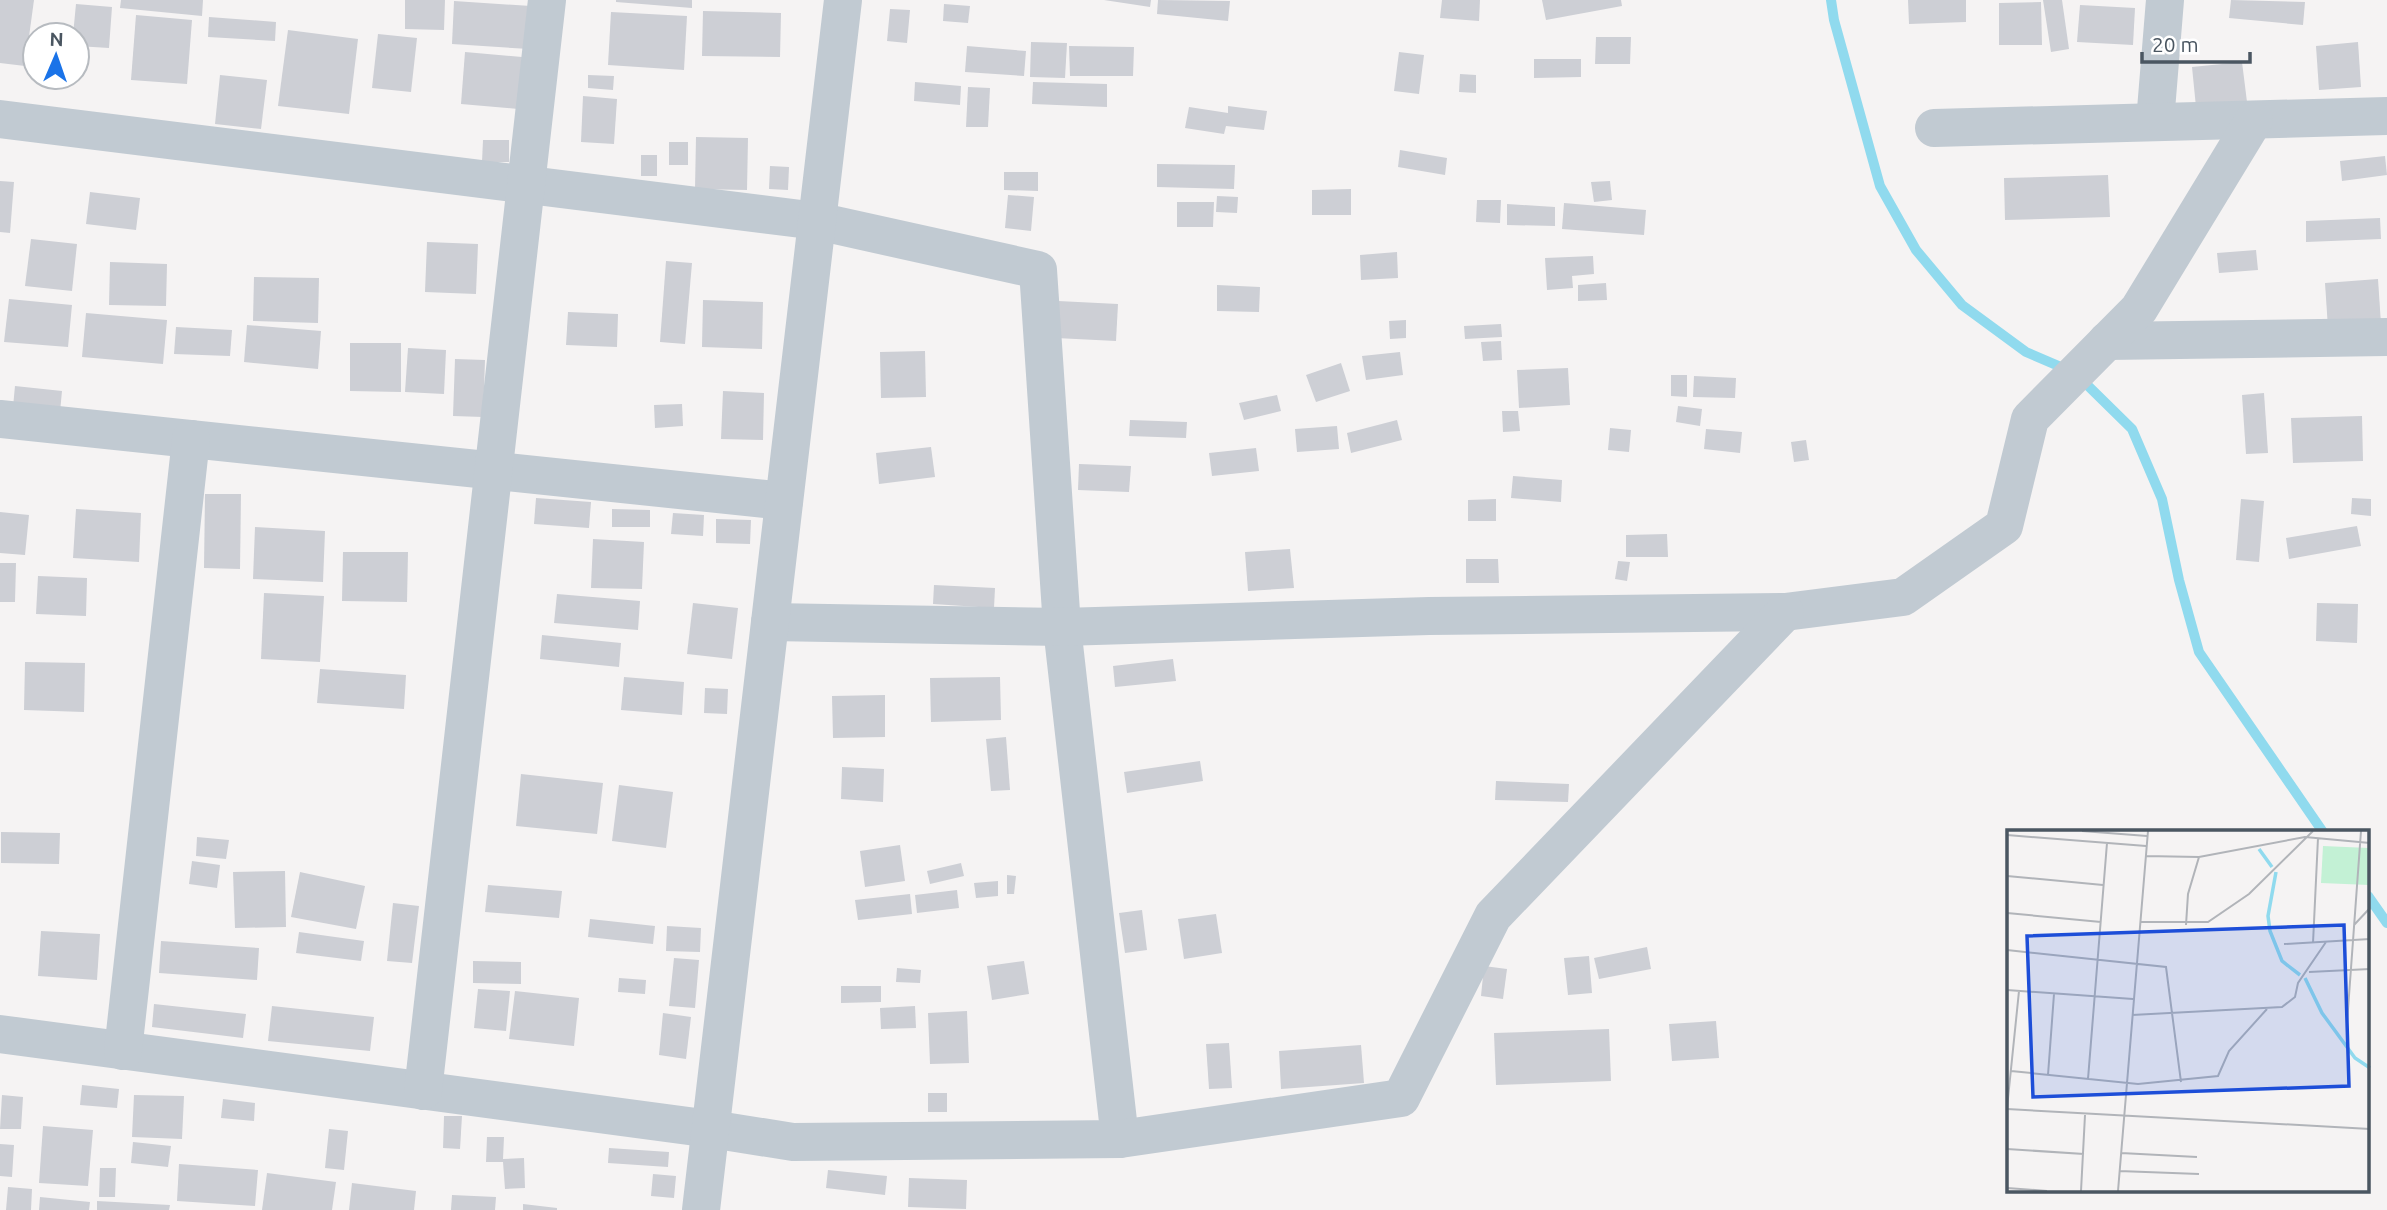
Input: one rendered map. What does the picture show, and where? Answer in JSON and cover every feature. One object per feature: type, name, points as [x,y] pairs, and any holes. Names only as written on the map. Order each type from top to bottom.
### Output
[{"type":"street","points":[[423,1091],[547,0]]},
{"type":"street","points":[[701,1210],[843,0]]},
{"type":"street","points":[[2155,122],[2165,0]]},
{"type":"street","points":[[1934,128],[2387,116]]},
{"type":"street","points":[[0,119],[817,221],[1038,270],[1062,627],[1120,1139]]},
{"type":"street","points":[[770,622],[1062,627],[1429,616],[1785,612],[1903,597],[2004,526],[2030,419],[2140,309],[2254,120]]},
{"type":"street","points":[[2107,341],[2387,337]]},
{"type":"street","points":[[0,419],[784,501]]},
{"type":"street","points":[[123,1051],[191,439]]},
{"type":"street","points":[[0,1034],[793,1142],[1120,1139],[1401,1098],[1493,916],[1785,612]]},
{"type":"building","points":[[0,0],[34,0],[31,21],[21,21],[21,66],[0,63]]},
{"type":"building","points":[[121,0],[203,0],[202,16],[120,8]]},
{"type":"building","points":[[405,0],[445,0],[444,30],[405,29]]},
{"type":"building","points":[[692,0],[692,8],[616,2]]},
{"type":"building","points":[[1104,0],[1151,0],[1150,7]]},
{"type":"building","points":[[1158,0],[1230,1],[1228,21],[1157,14]]},
{"type":"building","points":[[1442,0],[1480,0],[1479,21],[1440,18]]},
{"type":"building","points":[[1542,0],[1621,0],[1622,6],[1546,20]]},
{"type":"building","points":[[1908,0],[1966,0],[1966,22],[1909,24]]},
{"type":"building","points":[[2043,0],[2062,0],[2069,49],[2051,52]]},
{"type":"building","points":[[2231,0],[2305,2],[2303,25],[2229,18]]},
{"type":"building","points":[[454,1],[531,6],[529,49],[452,44]]},
{"type":"building","points":[[2041,2],[2042,45],[1999,45],[1999,3]]},
{"type":"building","points":[[76,4],[112,7],[109,48],[91,47],[91,21],[74,21]]},
{"type":"building","points":[[944,4],[970,6],[968,23],[943,21]]},
{"type":"building","points":[[2080,5],[2135,8],[2133,45],[2077,42]]},
{"type":"building","points":[[890,9],[910,10],[907,43],[887,41]]},
{"type":"building","points":[[703,11],[781,13],[780,57],[702,56]]},
{"type":"building","points":[[611,12],[687,16],[684,70],[608,65]]},
{"type":"building","points":[[136,15],[192,20],[187,84],[131,80]]},
{"type":"building","points":[[209,17],[276,22],[275,41],[208,37]]},
{"type":"building","points":[[288,30],[358,39],[349,114],[278,106]]},
{"type":"building","points":[[378,34],[417,38],[411,92],[372,88]]},
{"type":"building","points":[[1596,37],[1631,37],[1630,64],[1595,64]]},
{"type":"building","points":[[1031,42],[1067,43],[1065,78],[1030,77]]},
{"type":"building","points":[[2358,42],[2361,87],[2319,90],[2316,46]]},
{"type":"building","points":[[967,46],[1026,51],[1024,76],[965,72]]},
{"type":"building","points":[[1069,46],[1134,47],[1133,76],[1070,76]]},
{"type":"building","points":[[465,52],[522,57],[518,109],[461,104]]},
{"type":"building","points":[[1399,52],[1424,55],[1419,94],[1394,91]]},
{"type":"building","points":[[1534,59],[1581,59],[1581,77],[1534,78]]},
{"type":"building","points":[[2242,62],[2247,102],[2196,107],[2192,67]]},
{"type":"building","points":[[1460,74],[1476,75],[1476,93],[1459,92]]},
{"type":"building","points":[[220,75],[267,80],[261,129],[215,124]]},
{"type":"building","points":[[588,75],[614,76],[613,90],[588,88]]},
{"type":"building","points":[[915,82],[961,86],[960,105],[914,101]]},
{"type":"building","points":[[1033,82],[1107,84],[1107,107],[1032,104]]},
{"type":"building","points":[[968,87],[990,88],[988,127],[966,127]]},
{"type":"building","points":[[583,96],[617,99],[614,144],[581,142]]},
{"type":"building","points":[[1228,106],[1267,111],[1264,130],[1226,126],[1224,134],[1185,128],[1189,107],[1228,113]]},
{"type":"building","points":[[696,137],[748,138],[747,190],[695,189]]},
{"type":"building","points":[[483,140],[509,140],[509,162],[482,162]]},
{"type":"building","points":[[669,142],[688,142],[688,165],[669,165]]},
{"type":"building","points":[[1400,150],[1447,158],[1445,175],[1398,167]]},
{"type":"building","points":[[641,155],[657,155],[657,176],[641,176]]},
{"type":"building","points":[[2385,156],[2387,175],[2342,181],[2340,161]]},
{"type":"building","points":[[1157,164],[1235,165],[1234,189],[1157,187]]},
{"type":"building","points":[[770,166],[789,167],[788,190],[769,189]]},
{"type":"building","points":[[1004,172],[1038,172],[1038,191],[1004,190]]},
{"type":"building","points":[[2108,175],[2110,217],[2005,220],[2004,178]]},
{"type":"building","points":[[0,181],[14,182],[10,233],[0,232]]},
{"type":"building","points":[[1610,181],[1612,200],[1594,202],[1591,182]]},
{"type":"building","points":[[1351,189],[1351,215],[1312,215],[1312,190]]},
{"type":"building","points":[[90,192],[140,198],[136,230],[86,224]]},
{"type":"building","points":[[1008,195],[1034,197],[1031,231],[1005,228]]},
{"type":"building","points":[[1217,196],[1238,197],[1237,213],[1216,212]]},
{"type":"building","points":[[1477,200],[1501,200],[1500,223],[1476,222]]},
{"type":"building","points":[[1177,202],[1214,202],[1213,227],[1177,227]]},
{"type":"building","points":[[1564,203],[1646,210],[1644,235],[1562,229]]},
{"type":"building","points":[[1507,204],[1555,207],[1555,226],[1507,225]]},
{"type":"building","points":[[2380,218],[2381,239],[2306,242],[2306,221]]},
{"type":"building","points":[[31,239],[77,244],[72,291],[25,286]]},
{"type":"building","points":[[427,242],[478,244],[476,294],[425,292]]},
{"type":"building","points":[[2256,250],[2258,270],[2219,273],[2217,253]]},
{"type":"building","points":[[1397,252],[1398,278],[1361,280],[1360,255]]},
{"type":"building","points":[[1593,256],[1594,274],[1572,276],[1573,288],[1547,290],[1545,258]]},
{"type":"building","points":[[666,261],[692,263],[685,344],[660,342]]},
{"type":"building","points":[[110,262],[167,264],[166,306],[109,305]]},
{"type":"building","points":[[254,277],[319,278],[318,323],[253,321]]},
{"type":"building","points":[[2378,279],[2381,324],[2328,328],[2325,283]]},
{"type":"building","points":[[1606,283],[1607,300],[1578,301],[1578,285]]},
{"type":"building","points":[[1217,285],[1260,287],[1259,312],[1217,311]]},
{"type":"building","points":[[9,299],[72,305],[68,347],[4,342]]},
{"type":"building","points":[[703,300],[763,302],[762,349],[702,347]]},
{"type":"building","points":[[1058,301],[1118,304],[1116,341],[1056,338]]},
{"type":"building","points":[[568,312],[618,314],[617,347],[566,345]]},
{"type":"building","points":[[86,313],[167,320],[163,364],[82,357]]},
{"type":"building","points":[[1406,320],[1406,338],[1390,339],[1389,321]]},
{"type":"building","points":[[1501,324],[1502,337],[1465,339],[1464,326]]},
{"type":"building","points":[[247,325],[321,331],[318,369],[244,362]]},
{"type":"building","points":[[176,327],[232,330],[230,356],[174,354]]},
{"type":"building","points":[[1501,341],[1502,360],[1483,361],[1481,342]]},
{"type":"building","points":[[350,343],[401,343],[401,392],[350,391]]},
{"type":"building","points":[[408,348],[446,350],[444,394],[405,392]]},
{"type":"building","points":[[925,351],[926,397],[881,398],[880,352]]},
{"type":"building","points":[[1400,352],[1403,375],[1366,380],[1362,356]]},
{"type":"building","points":[[455,359],[485,360],[483,417],[453,416]]},
{"type":"building","points":[[1341,363],[1350,391],[1316,402],[1306,375]]},
{"type":"building","points":[[1568,368],[1570,405],[1519,408],[1517,370]]},
{"type":"building","points":[[1671,375],[1687,375],[1687,397],[1671,396]]},
{"type":"building","points":[[1694,376],[1736,378],[1735,398],[1693,397]]},
{"type":"building","points":[[15,386],[62,391],[60,412],[13,407]]},
{"type":"building","points":[[723,391],[764,393],[763,440],[721,439]]},
{"type":"building","points":[[2264,393],[2268,453],[2246,454],[2242,395]]},
{"type":"building","points":[[1277,395],[1281,411],[1244,420],[1239,403]]},
{"type":"building","points":[[682,404],[683,426],[655,428],[654,405]]},
{"type":"building","points":[[1678,406],[1702,409],[1700,426],[1676,422]]},
{"type":"building","points":[[1502,411],[1518,411],[1520,431],[1503,432]]},
{"type":"building","points":[[2362,416],[2363,461],[2293,463],[2291,418]]},
{"type":"building","points":[[1130,420],[1187,422],[1186,438],[1129,436]]},
{"type":"building","points":[[1397,420],[1402,440],[1351,453],[1347,433]]},
{"type":"building","points":[[1337,426],[1339,449],[1297,452],[1295,429]]},
{"type":"building","points":[[1610,428],[1631,430],[1629,452],[1608,450]]},
{"type":"building","points":[[1706,429],[1742,432],[1740,453],[1704,449]]},
{"type":"building","points":[[1806,440],[1809,460],[1794,462],[1791,442]]},
{"type":"building","points":[[931,447],[935,477],[879,484],[876,453]]},
{"type":"building","points":[[1256,448],[1259,471],[1212,476],[1209,453]]},
{"type":"building","points":[[1079,464],[1131,466],[1129,492],[1078,490]]},
{"type":"building","points":[[1513,476],[1562,480],[1561,502],[1511,498]]},
{"type":"building","points":[[205,494],[241,494],[240,569],[204,568]]},
{"type":"building","points":[[536,498],[591,502],[589,528],[534,524]]},
{"type":"building","points":[[2352,498],[2371,499],[2371,516],[2351,514]]},
{"type":"building","points":[[1496,499],[1496,521],[1468,521],[1468,500]]},
{"type":"building","points":[[2241,499],[2264,501],[2259,562],[2236,560]]},
{"type":"building","points":[[76,509],[141,513],[139,562],[73,558]]},
{"type":"building","points":[[612,509],[650,510],[650,527],[612,527]]},
{"type":"building","points":[[0,512],[29,515],[25,555],[0,553]]},
{"type":"building","points":[[673,513],[704,515],[703,536],[671,534]]},
{"type":"building","points":[[716,519],[751,520],[750,544],[716,543]]},
{"type":"building","points":[[2357,526],[2361,546],[2289,559],[2286,538]]},
{"type":"building","points":[[255,527],[325,531],[323,582],[253,579]]},
{"type":"building","points":[[1667,534],[1668,557],[1626,557],[1626,535]]},
{"type":"building","points":[[593,539],[644,542],[642,589],[591,588]]},
{"type":"building","points":[[1290,549],[1294,588],[1248,591],[1245,552]]},
{"type":"building","points":[[343,552],[408,552],[407,602],[342,601]]},
{"type":"building","points":[[1466,559],[1498,559],[1499,583],[1466,583]]},
{"type":"building","points":[[1618,561],[1630,562],[1627,581],[1615,579]]},
{"type":"building","points":[[0,563],[16,563],[15,602],[0,602]]},
{"type":"building","points":[[38,576],[87,578],[86,616],[36,614]]},
{"type":"building","points":[[934,585],[995,588],[994,608],[933,604]]},
{"type":"building","points":[[264,593],[324,596],[320,662],[261,659]]},
{"type":"building","points":[[557,594],[640,601],[638,630],[554,623]]},
{"type":"building","points":[[693,603],[738,608],[732,659],[687,654]]},
{"type":"building","points":[[2317,603],[2358,604],[2357,643],[2316,641]]},
{"type":"building","points":[[542,635],[621,643],[619,667],[540,659]]},
{"type":"building","points":[[1173,659],[1176,681],[1115,687],[1113,666]]},
{"type":"building","points":[[25,662],[85,663],[84,712],[24,710]]},
{"type":"building","points":[[320,669],[406,675],[404,709],[317,703]]},
{"type":"building","points":[[624,677],[684,682],[682,715],[621,710]]},
{"type":"building","points":[[1000,677],[1001,720],[931,722],[930,678]]},
{"type":"building","points":[[705,688],[728,689],[727,714],[704,713]]},
{"type":"building","points":[[885,695],[885,737],[833,738],[832,696]]},
{"type":"building","points":[[1006,737],[1010,790],[991,791],[986,739]]},
{"type":"building","points":[[1200,761],[1203,781],[1127,793],[1124,772]]},
{"type":"building","points":[[842,767],[884,769],[883,802],[841,799]]},
{"type":"building","points":[[521,774],[603,783],[597,834],[516,826]]},
{"type":"building","points":[[1496,781],[1569,784],[1568,802],[1495,800]]},
{"type":"building","points":[[619,785],[673,792],[666,848],[612,841]]},
{"type":"building","points":[[1,832],[60,833],[59,864],[1,863]]},
{"type":"building","points":[[197,837],[229,840],[226,859],[196,856]]},
{"type":"building","points":[[900,845],[905,881],[865,887],[860,851]]},
{"type":"building","points":[[192,861],[220,865],[217,888],[189,884]]},
{"type":"building","points":[[961,863],[964,876],[930,884],[927,871]]},
{"type":"building","points":[[285,871],[286,927],[235,928],[233,872]]},
{"type":"building","points":[[300,872],[365,886],[356,929],[291,917]]},
{"type":"building","points":[[1007,875],[1016,876],[1014,894],[1007,894]]},
{"type":"building","points":[[998,881],[998,896],[976,898],[974,883]]},
{"type":"building","points":[[488,885],[562,891],[559,918],[485,912]]},
{"type":"building","points":[[957,890],[959,908],[917,913],[915,895]]},
{"type":"building","points":[[910,894],[912,914],[858,920],[855,900]]},
{"type":"building","points":[[393,903],[419,906],[412,963],[387,961]]},
{"type":"building","points":[[1142,910],[1147,950],[1125,953],[1119,913]]},
{"type":"building","points":[[1216,914],[1222,953],[1184,959],[1178,919]]},
{"type":"building","points":[[590,919],[655,926],[653,944],[588,937]]},
{"type":"building","points":[[667,926],[701,928],[700,952],[666,951]]},
{"type":"building","points":[[41,931],[100,934],[97,980],[38,976]]},
{"type":"building","points":[[299,932],[364,941],[361,961],[296,953]]},
{"type":"building","points":[[161,941],[259,948],[257,980],[159,973]]},
{"type":"building","points":[[1647,947],[1651,969],[1599,979],[1594,958]]},
{"type":"building","points":[[1589,956],[1592,993],[1568,995],[1564,958]]},
{"type":"building","points":[[674,958],[699,960],[695,1008],[669,1006]]},
{"type":"building","points":[[473,961],[521,962],[521,984],[473,983]]},
{"type":"building","points":[[1024,961],[1029,994],[992,1000],[987,966]]},
{"type":"building","points":[[1484,966],[1507,969],[1503,999],[1481,996]]},
{"type":"building","points":[[897,968],[921,970],[920,983],[896,982]]},
{"type":"building","points":[[619,978],[646,980],[645,994],[618,992]]},
{"type":"building","points":[[841,986],[881,986],[881,1002],[841,1003]]},
{"type":"building","points":[[478,989],[510,991],[506,1031],[474,1028]]},
{"type":"building","points":[[515,991],[579,998],[574,1046],[509,1039]]},
{"type":"building","points":[[154,1004],[246,1014],[243,1038],[152,1027]]},
{"type":"building","points":[[272,1006],[374,1017],[370,1051],[268,1041]]},
{"type":"building","points":[[915,1006],[916,1028],[881,1029],[880,1008]]},
{"type":"building","points":[[967,1011],[969,1063],[930,1064],[928,1013]]},
{"type":"building","points":[[663,1013],[691,1017],[686,1059],[659,1055]]},
{"type":"building","points":[[1716,1021],[1719,1058],[1672,1061],[1669,1024]]},
{"type":"building","points":[[1609,1029],[1611,1081],[1496,1085],[1494,1033]]},
{"type":"building","points":[[1229,1043],[1232,1088],[1209,1089],[1206,1044]]},
{"type":"building","points":[[1361,1045],[1364,1083],[1281,1089],[1279,1051]]},
{"type":"building","points":[[82,1085],[119,1089],[117,1108],[80,1105]]},
{"type":"building","points":[[928,1093],[947,1093],[947,1112],[928,1112]]},
{"type":"building","points":[[2,1095],[23,1097],[21,1129],[0,1129]]},
{"type":"building","points":[[134,1095],[184,1096],[182,1139],[132,1137]]},
{"type":"building","points":[[223,1099],[255,1103],[254,1121],[221,1118]]},
{"type":"building","points":[[444,1116],[462,1116],[460,1149],[443,1148]]},
{"type":"building","points":[[43,1126],[93,1130],[88,1186],[39,1183]]},
{"type":"building","points":[[329,1129],[348,1131],[344,1170],[325,1168]]},
{"type":"building","points":[[487,1137],[504,1137],[503,1159],[524,1158],[525,1188],[505,1189],[503,1162],[486,1162]]},
{"type":"building","points":[[133,1142],[171,1146],[168,1167],[131,1163]]},
{"type":"building","points":[[0,1144],[14,1145],[12,1177],[0,1176]]},
{"type":"building","points":[[609,1148],[669,1152],[668,1167],[608,1163]]},
{"type":"building","points":[[179,1164],[258,1170],[255,1206],[177,1201]]},
{"type":"building","points":[[100,1168],[116,1168],[115,1197],[99,1197]]},
{"type":"building","points":[[828,1170],[887,1176],[885,1195],[826,1188]]},
{"type":"building","points":[[267,1173],[336,1182],[332,1210],[262,1210]]},
{"type":"building","points":[[653,1174],[676,1176],[674,1198],[651,1196]]},
{"type":"building","points":[[909,1178],[967,1180],[966,1209],[908,1207]]},
{"type":"building","points":[[352,1183],[416,1191],[414,1210],[349,1210]]},
{"type":"building","points":[[8,1187],[32,1189],[31,1210],[6,1210]]},
{"type":"building","points":[[452,1195],[496,1197],[495,1210],[451,1210]]},
{"type":"building","points":[[40,1197],[90,1202],[89,1210],[39,1210]]},
{"type":"building","points":[[97,1201],[170,1205],[169,1210],[97,1210]]},
{"type":"building","points":[[523,1204],[557,1208],[557,1210],[523,1210]]},
{"type":"waterway","points":[[1831,0],[1834,20],[1880,186],[1916,250],[1962,305],[2026,352],[2075,373],[2132,429],[2162,499],[2179,580],[2199,652],[2322,830]]},
{"type":"waterway","points":[[2370,899],[2387,923]]}]
